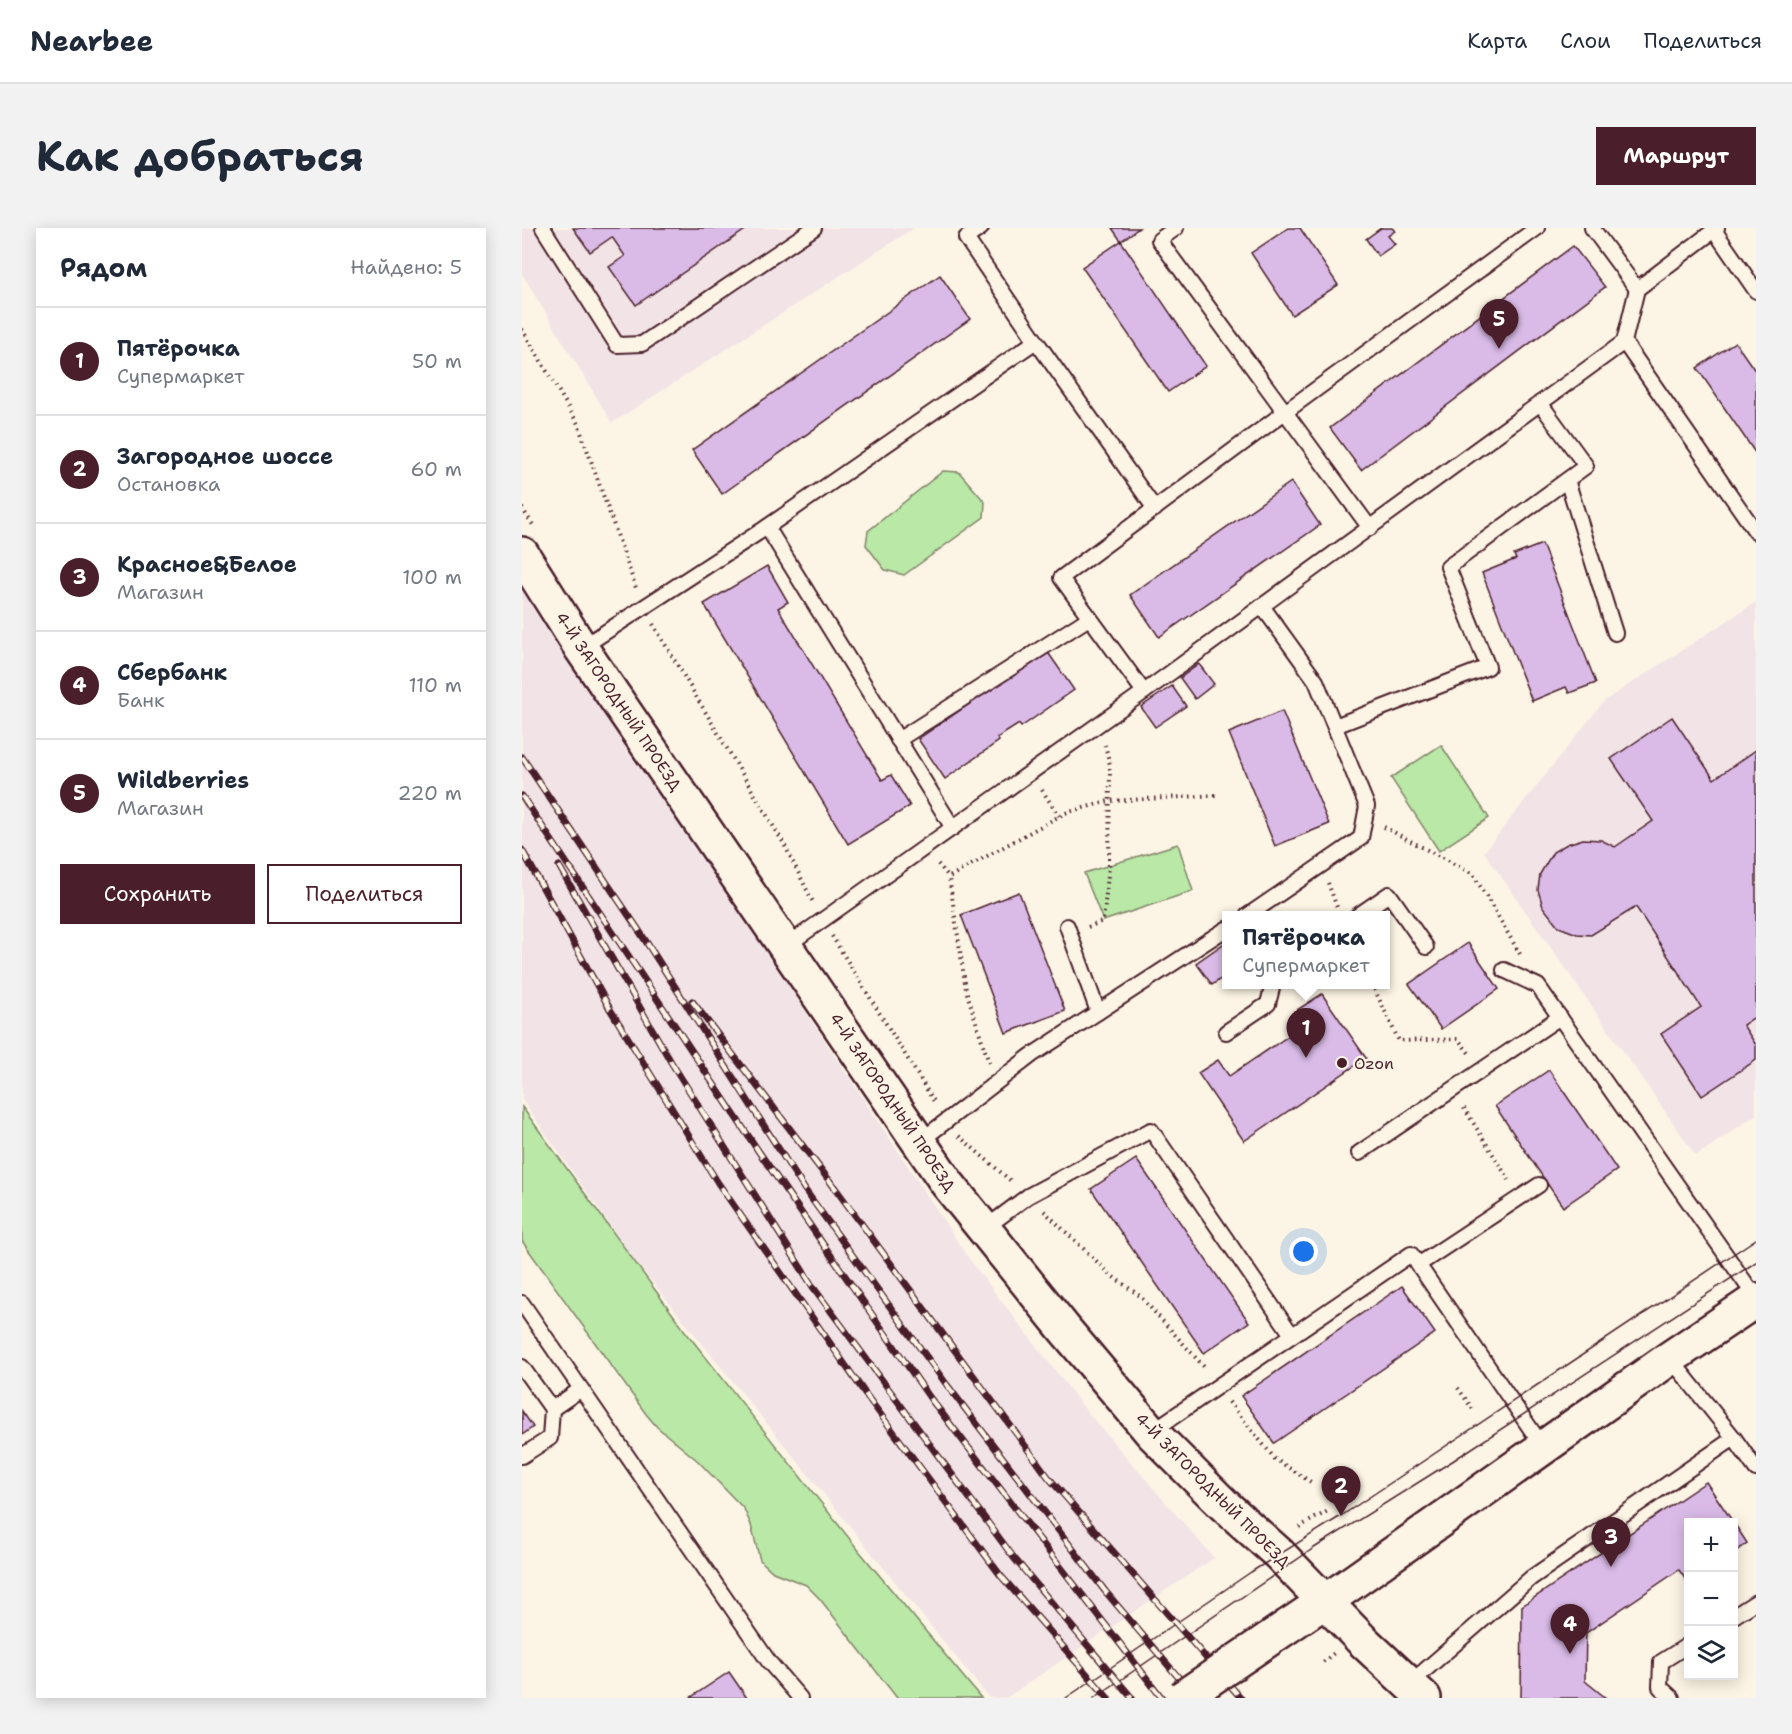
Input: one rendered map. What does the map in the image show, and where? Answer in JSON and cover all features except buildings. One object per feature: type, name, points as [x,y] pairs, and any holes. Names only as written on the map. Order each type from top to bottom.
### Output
[{"type":"street","name":"4-Й ЗАГОРОДНЫЙ ПРОЕЗД","points":[[522,554],[581,648],[947,1183],[1151,1432],[1279,1554],[1363,1641],[1417,1691]]},
{"type":"street","points":[[1182,1698],[1324,1602],[1756,1299]]},
{"type":"lane","points":[[543,228],[617,345],[642,344],[814,228]]},
{"type":"lane","points":[[981,228],[966,238],[1155,509]]},
{"type":"lane","points":[[1176,228],[1159,240],[1370,528]]},
{"type":"lane","points":[[1143,692],[1061,578],[1537,228]]},
{"type":"lane","points":[[1592,228],[1636,289]]},
{"type":"lane","points":[[786,946],[1143,692],[1624,342],[1636,289],[1716,229],[1756,291]]},
{"type":"lane","points":[[581,648],[767,527],[1036,341]]},
{"type":"lane","points":[[1624,342],[1756,532]]},
{"type":"lane","points":[[1335,726],[1488,667],[1449,567],[1586,466],[1540,403]]},
{"type":"lane","points":[[1567,480],[1615,633]]},
{"type":"lane","points":[[767,527],[953,828]]},
{"type":"lane","points":[[1253,911],[1361,838],[1367,806],[1316,681],[1262,606]]},
{"type":"lane","points":[[898,740],[1089,618]]},
{"type":"lane","points":[[1363,911],[1389,894],[1426,946]]},
{"type":"lane","points":[[1067,926],[1098,1012]]},
{"type":"lane","points":[[919,1142],[1032,1055],[1222,932]]},
{"type":"lane","points":[[1504,970],[1538,986],[1756,1299]]},
{"type":"lane","points":[[1226,1032],[1268,1004],[1272,989]]},
{"type":"lane","points":[[1359,1152],[1560,1017]]},
{"type":"lane","points":[[984,1229],[1028,1196],[1151,1130],[1292,1335]]},
{"type":"lane","points":[[1418,1265],[1539,1185]]},
{"type":"lane","points":[[1151,1432],[1411,1254],[1543,1447]]},
{"type":"lane","points":[[522,1303],[769,1662],[800,1698]]},
{"type":"lane","points":[[1670,1358],[1756,1469]]},
{"type":"lane","points":[[522,1367],[552,1409],[550,1438],[522,1456]]},
{"type":"lane","points":[[552,1409],[581,1389]]},
{"type":"lane","points":[[1417,1691],[1531,1578],[1734,1438]]},
{"type":"lane","points":[[1738,1614],[1756,1602]]},
{"type":"lane","points":[[1672,1698],[1660,1687],[1661,1662],[1684,1648]]},
{"type":"path","points":[[522,328],[578,424],[643,608],[784,844],[822,921],[951,1129],[1028,1196],[1112,1276],[1140,1296],[1202,1363],[1243,1422],[1275,1459],[1314,1484]]},
{"type":"path","points":[[1103,921],[1109,866],[1110,765]]},
{"type":"path","points":[[1045,794],[1059,816]]},
{"type":"path","points":[[995,1083],[966,990],[949,877],[1059,816],[1109,801],[1219,795]]},
{"type":"path","points":[[1365,818],[1473,874],[1538,986]]},
{"type":"path","points":[[1321,866],[1338,911]]},
{"type":"path","points":[[1374,989],[1399,1041],[1458,1039],[1481,1070]]},
{"type":"path","points":[[1453,1089],[1520,1198]]},
{"type":"path","points":[[1458,1388],[1474,1411]]},
{"type":"path","points":[[1299,1527],[1330,1510]]},
{"type":"shaded area","points":[[522,228],[914,228],[612,423],[522,274]]},
{"type":"shaded area","points":[[522,583],[972,1263],[1089,1414],[1214,1558],[1006,1698],[989,1698],[636,1262],[522,1100]]},
{"type":"shaded area","points":[[1756,602],[1756,1115],[1696,1156],[1484,852],[1604,701]]},
{"type":"green space","points":[[943,471],[959,472],[985,502],[984,517],[904,575],[885,570],[866,545],[868,531]]},
{"type":"green space","points":[[1441,745],[1489,818],[1439,851],[1391,778]]},
{"type":"green space","points":[[1178,844],[1193,891],[1103,921],[1084,873]]},
{"type":"green space","points":[[522,1107],[685,1331],[860,1552],[981,1698],[897,1698],[820,1599],[806,1585],[773,1572],[760,1560],[751,1525],[744,1509],[698,1461],[657,1427],[646,1414],[522,1241]]},
{"type":"tram line","points":[[1066,1698],[1251,1572],[1341,1516],[1756,1239]]},
{"type":"tram line","points":[[1094,1698],[1311,1550],[1454,1460],[1756,1262]]},
{"type":"railway","points":[[522,757],[638,929],[805,1190],[947,1385],[1105,1591],[1196,1698]]},
{"type":"railway","points":[[522,796],[759,1152],[930,1398],[1162,1698]]},
{"type":"railway","points":[[522,850],[610,1009],[718,1183],[869,1399],[1001,1576],[1108,1698]]},
{"type":"railway","points":[[559,866],[671,1062],[813,1287],[1014,1558],[1132,1698]]},
{"type":"railway","points":[[692,1001],[835,1188],[1049,1478],[1241,1698]]},
{"type":"place","name":"Wildberries","points":[[1499,349]]},
{"type":"place","name":"Пятёрочка","points":[[1306,1058]]},
{"type":"place","name":"Ozon","points":[[1342,1063]]},
{"type":"place","name":"Загородное шоссе","points":[[1341,1516]]},
{"type":"place","name":"Красное&Белое","points":[[1611,1567]]},
{"type":"place","name":"Сбербанк","points":[[1570,1654]]}]
